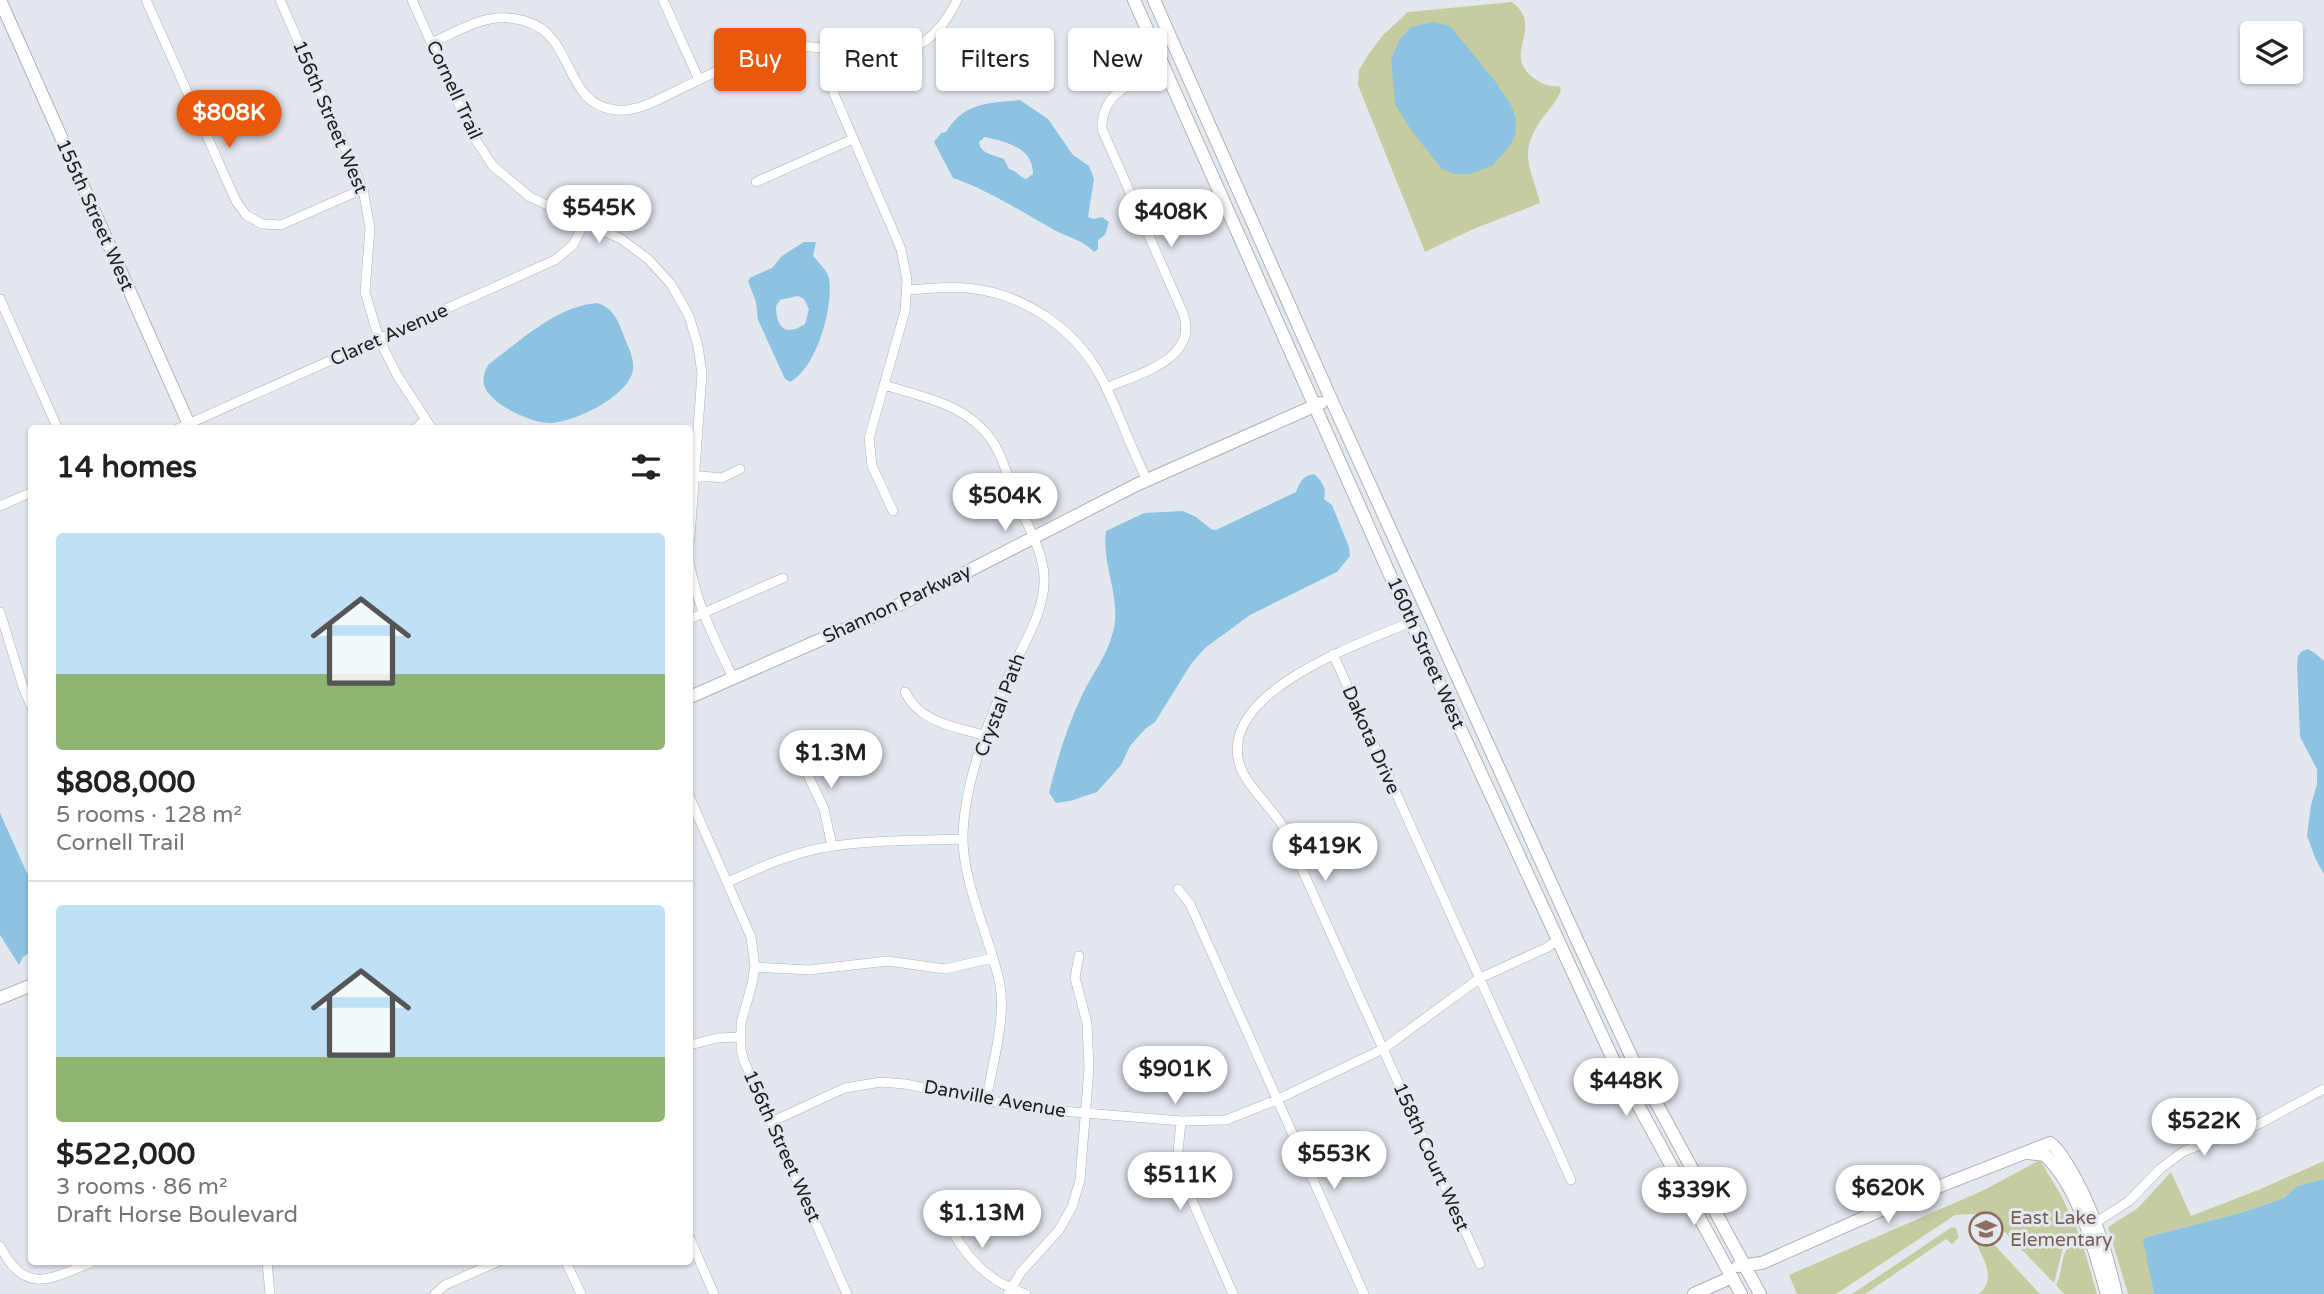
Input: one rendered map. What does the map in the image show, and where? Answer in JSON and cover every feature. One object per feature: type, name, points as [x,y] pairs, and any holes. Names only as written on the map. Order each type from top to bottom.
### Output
[{"type":"main road","name":"160th Street West","points":[[1135,0],[1147,28]]},
{"type":"main road","name":"160th Street West","points":[[1154,0],[1331,399],[1630,1052],[1759,1294]]},
{"type":"main road","name":"155th Street West","points":[[1,3],[185,425]]},
{"type":"main road","name":"160th Street West","points":[[1167,77],[1411,622],[1612,1057],[1741,1294]]},
{"type":"main road","name":"Shannon Parkway","points":[[693,696],[920,595],[1147,480],[1331,399]]},
{"type":"main road","points":[[1558,940],[1563,937],[1568,940],[1612,1030],[1630,1052]]},
{"type":"main road","points":[[0,998],[28,987]]},
{"type":"main road","points":[[1661,1148],[1678,1166],[1734,1264],[1745,1267],[1762,1263],[1897,1203],[2024,1154],[2040,1153],[2048,1157],[2091,1225],[2111,1271],[2116,1294]]},
{"type":"main road","points":[[2091,1225],[2107,1294]]},
{"type":"main road","points":[[1694,1294],[1732,1278],[1743,1281],[1751,1294]]},
{"type":"street","points":[[146,0],[236,201],[246,215],[262,224],[281,225],[363,189]]},
{"type":"street","name":"156th Street West","points":[[280,0],[363,189],[370,228],[365,292],[379,339],[397,375],[429,425]]},
{"type":"street","name":"Cornell Trail","points":[[412,0],[472,136],[494,166],[530,197],[621,239],[648,259],[671,284],[689,316],[698,346],[702,374],[693,465]]},
{"type":"street","points":[[663,0],[699,80]]},
{"type":"street","points":[[922,43],[938,31],[957,0]]},
{"type":"street","points":[[431,43],[487,19],[505,17],[521,20],[538,27],[553,39],[577,87],[593,103],[621,111],[648,105],[773,49],[798,45],[820,47]]},
{"type":"street","points":[[835,91],[901,248],[906,269],[905,311],[870,432],[869,449],[872,466],[893,511]]},
{"type":"street","points":[[1106,388],[1171,358],[1181,348],[1186,334],[1183,313],[1102,129],[1105,109],[1120,91]]},
{"type":"street","points":[[756,182],[853,139]]},
{"type":"street","name":"Claret Avenue","points":[[190,425],[555,260],[573,245],[585,222]]},
{"type":"street","points":[[907,290],[950,287],[976,289],[1022,303],[1043,314],[1071,337],[1093,364],[1147,480]]},
{"type":"street","points":[[0,299],[56,425]]},
{"type":"street","name":"Crystal Path","points":[[884,385],[950,405],[983,429],[1000,455],[1043,566],[1042,601],[1036,620],[1004,684],[967,797],[963,839],[970,883],[993,958],[1001,1003],[986,1101]]},
{"type":"street","points":[[419,425],[425,420]]},
{"type":"street","points":[[693,475],[722,478],[740,468]]},
{"type":"street","points":[[0,506],[28,494]]},
{"type":"street","points":[[693,618],[783,578]]},
{"type":"street","points":[[693,585],[733,678]]},
{"type":"street","points":[[0,612],[3,633],[28,698]]},
{"type":"street","points":[[1333,654],[1411,622]]},
{"type":"street","name":"158th Court West","points":[[1333,654],[1289,679],[1270,694],[1247,721],[1238,743],[1241,767],[1282,825],[1480,1264]]},
{"type":"street","name":"Dakota Drive","points":[[1333,654],[1571,1180]]},
{"type":"street","points":[[905,692],[914,707],[926,717],[986,736]]},
{"type":"street","points":[[798,741],[806,771],[824,809],[832,846]]},
{"type":"street","name":"156th Street West","points":[[693,805],[750,931],[755,967],[741,1023],[744,1061],[847,1294]]},
{"type":"street","points":[[727,882],[795,854],[832,846],[963,839]]},
{"type":"street","points":[[1178,889],[1190,904],[1364,1294]]},
{"type":"street","name":"Danville Avenue","points":[[771,1122],[845,1088],[881,1082],[905,1083],[1026,1108],[1181,1121],[1226,1120],[1276,1100],[1383,1049],[1480,978],[1558,940]]},
{"type":"street","points":[[1009,1291],[1021,1272],[1059,1230],[1072,1207],[1080,1180],[1089,1042],[1087,1023],[1075,978],[1079,956]]},
{"type":"street","points":[[755,967],[809,970],[888,961],[945,969],[993,958]]},
{"type":"street","points":[[693,1044],[717,1038],[741,1037]]},
{"type":"street","points":[[2091,1225],[2129,1202],[2161,1168],[2184,1151],[2264,1122],[2324,1089]]},
{"type":"street","points":[[1181,1121],[1178,1152],[1184,1182],[1233,1294]]},
{"type":"street","points":[[946,1218],[956,1240],[970,1259],[1009,1291],[1026,1294]]},
{"type":"street","points":[[0,1246],[9,1266],[18,1276],[30,1282],[44,1282],[85,1265]]},
{"type":"street","points":[[693,1247],[714,1294]]},
{"type":"street","points":[[267,1265],[270,1294]]},
{"type":"street","points":[[435,1294],[445,1285],[490,1265]]},
{"type":"street","points":[[567,1265],[581,1294]]},
{"type":"green space","points":[[1512,2],[1525,22],[1521,52],[1527,72],[1541,82],[1559,86],[1561,90],[1539,123],[1529,145],[1529,163],[1540,203],[1471,230],[1425,252],[1358,85],[1359,70],[1383,35],[1408,12]]},
{"type":"green space","points":[[2040,1160],[2062,1197],[2079,1234],[2063,1248],[2054,1283],[1995,1222],[1973,1214],[1955,1215],[1836,1294],[1797,1294],[1789,1275],[1982,1191]]},
{"type":"green space","points":[[2324,1161],[2324,1179],[2297,1186],[2284,1198],[2244,1212],[2147,1237],[2144,1240],[2154,1294],[2128,1294],[2108,1227],[2138,1208],[2171,1172],[2191,1216]]},
{"type":"green space","points":[[1952,1227],[1956,1228],[1959,1237],[1952,1244],[1946,1239],[1865,1294],[1852,1294]]},
{"type":"green space","points":[[1977,1232],[1988,1238],[2040,1294],[1979,1294],[1985,1288],[1988,1273],[1973,1236]]},
{"type":"green space","points":[[2078,1240],[2082,1242],[2097,1294],[2064,1294],[2056,1285],[2067,1249]]},
{"type":"water","points":[[1433,22],[1450,26],[1495,81],[1511,105],[1516,119],[1515,136],[1509,147],[1493,165],[1470,174],[1455,174],[1442,169],[1411,130],[1395,104],[1391,59],[1400,39],[1411,27]]},
{"type":"water","points":[[1020,100],[1048,119],[1073,155],[1089,166],[1094,179],[1088,217],[1102,217],[1109,222],[1105,235],[1098,240],[1098,249],[1094,252],[1081,242],[993,195],[953,178],[934,142],[969,109]],"holes":[[[985,137],[1017,147],[1028,158],[1033,174],[1026,179],[1009,169],[1004,159],[988,154],[979,142]]]},
{"type":"water","points":[[804,242],[816,242],[813,256],[828,275],[830,290],[826,320],[815,351],[808,364],[790,382],[785,379],[758,320],[756,302],[748,281],[772,268],[782,256]],"holes":[[[798,296],[804,299],[809,309],[805,324],[792,330],[783,328],[776,313],[780,300]]]},
{"type":"water","points":[[597,303],[617,319],[633,360],[633,370],[622,389],[586,413],[551,423],[513,412],[494,399],[483,380],[489,364],[553,318]]},
{"type":"water","points":[[1314,474],[1323,485],[1324,499],[1332,505],[1350,556],[1337,572],[1250,615],[1205,648],[1191,664],[1155,722],[1130,746],[1121,765],[1097,792],[1056,803],[1049,793],[1063,743],[1082,695],[1113,632],[1115,606],[1106,556],[1106,531],[1144,513],[1183,511],[1216,530],[1296,492],[1302,480]]},
{"type":"water","points":[[2308,649],[2324,661],[2324,874],[2307,836],[2317,784],[2317,769],[2300,737],[2297,665],[2298,656]]},
{"type":"water","points":[[0,813],[28,875],[28,953],[19,965],[0,935]]},
{"type":"water","points":[[2324,1179],[2324,1294],[2154,1294],[2143,1240],[2147,1237],[2244,1212],[2284,1198],[2297,1186]]},
{"type":"place","name":"East Lake Elementary","points":[[1986,1229]]}]
